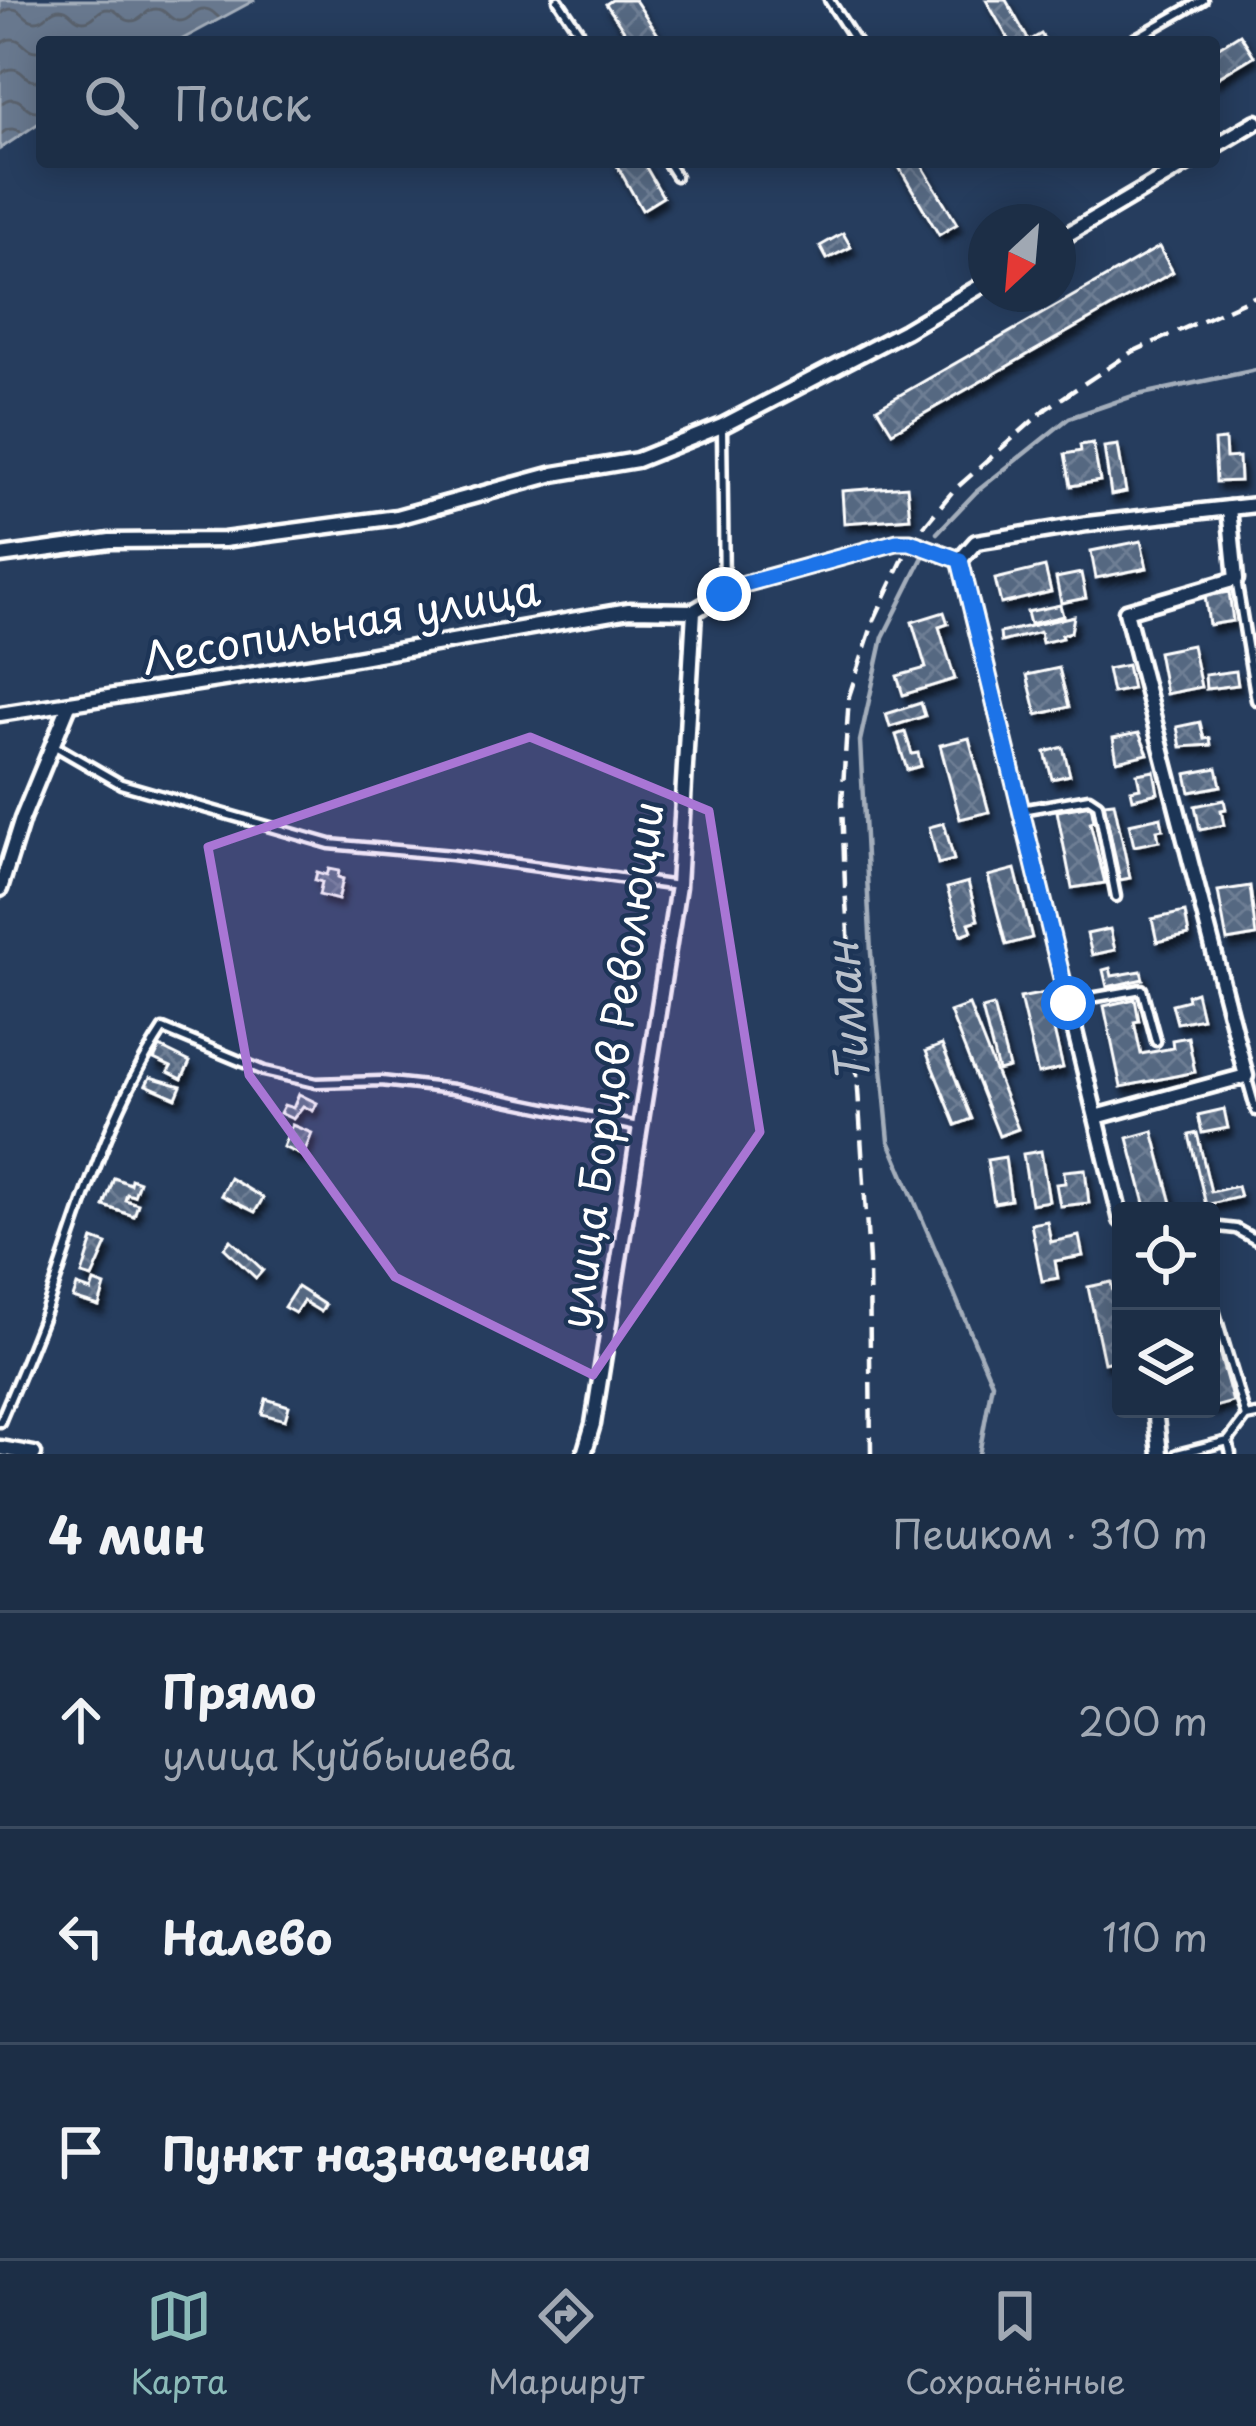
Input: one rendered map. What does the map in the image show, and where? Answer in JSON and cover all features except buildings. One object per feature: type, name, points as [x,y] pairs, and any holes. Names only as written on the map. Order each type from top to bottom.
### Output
[{"type":"street","points":[[1220,143],[1256,122]]},
{"type":"street","points":[[1076,229],[1180,168]]},
{"type":"street","points":[[0,556],[110,541],[224,540],[397,517],[554,474],[637,460],[722,426],[968,294]]},
{"type":"street","points":[[960,560],[976,542],[1256,505]]},
{"type":"street","points":[[1096,1117],[1246,1076],[1126,611],[1236,579],[1229,508]]},
{"type":"street","points":[[694,611],[737,586],[897,542],[960,560]]},
{"type":"street","points":[[960,560],[1117,1202]]},
{"type":"street","name":"Лесопильная улица","points":[[0,714],[629,610],[694,611]]},
{"type":"street","name":"улица Борцов Революции","points":[[584,1454],[593,1424],[678,886],[694,611]]},
{"type":"street","points":[[0,889],[22,819],[69,705]]},
{"type":"street","points":[[1156,1418],[1160,1454]]},
{"type":"street","points":[[0,1448],[34,1454]]},
{"type":"lane","points":[[558,0],[582,36]]},
{"type":"lane","points":[[829,0],[852,36]]},
{"type":"lane","points":[[1140,36],[1203,0]]},
{"type":"lane","points":[[671,168],[676,176]]},
{"type":"lane","points":[[722,426],[724,594]]},
{"type":"lane","points":[[1236,579],[1256,700]]},
{"type":"lane","points":[[51,744],[122,784],[330,844],[452,855],[678,886]]},
{"type":"lane","points":[[1021,810],[1089,798],[1098,804],[1116,897]]},
{"type":"lane","points":[[1068,1003],[1142,989],[1156,1041]]},
{"type":"lane","points":[[0,1422],[51,1296],[90,1181],[142,1061],[163,1029],[264,1071],[316,1083],[381,1081],[452,1089],[641,1128]]},
{"type":"lane","points":[[1246,1076],[1256,1111]]},
{"type":"lane","points":[[1220,1227],[1236,1228],[1256,1240]]},
{"type":"lane","points":[[1214,1310],[1246,1418]]},
{"type":"lane","points":[[1177,1454],[1228,1441],[1246,1418],[1256,1415]]},
{"type":"lane","points":[[1228,1441],[1231,1454]]},
{"type":"highlighted area","points":[[530,737],[709,811],[760,1132],[593,1375],[395,1277],[249,1075],[208,847]]},
{"type":"water","points":[[0,0],[255,0],[188,36],[36,36],[36,125],[0,149]]},
{"type":"waterway","name":"Тиман","points":[[937,533],[976,492],[1069,418],[1133,396],[1256,370]]},
{"type":"waterway","name":"Тиман","points":[[923,557],[883,637],[860,741],[871,953],[889,1141],[992,1383],[979,1454]]},
{"type":"railway","points":[[871,1454],[869,1261],[842,802],[849,696],[874,620],[911,542],[953,491],[1046,409],[1130,353],[1256,296]]},
{"type":"route","points":[[724,594],[737,586],[897,542],[960,560],[1068,1003]]}]
